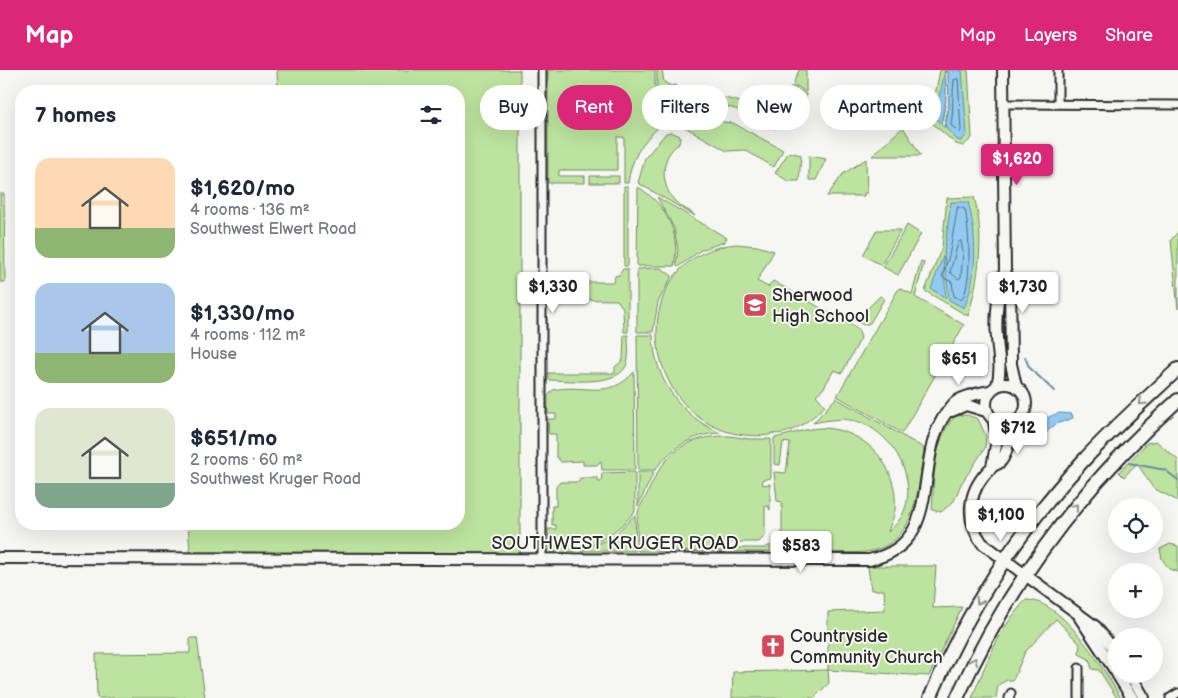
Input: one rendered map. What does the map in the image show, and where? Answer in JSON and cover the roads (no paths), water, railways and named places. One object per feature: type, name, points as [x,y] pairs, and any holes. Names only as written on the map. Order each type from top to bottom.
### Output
[{"type":"highway","points":[[930,698],[968,620],[1005,560],[1030,525],[1081,463],[1178,369]]},
{"type":"highway","points":[[957,698],[993,625],[1025,574],[1063,522],[1101,476],[1178,400]]},
{"type":"street","points":[[542,70],[542,559]]},
{"type":"street","points":[[1003,70],[1005,271],[1001,281],[997,322],[1001,373],[985,404],[986,411],[994,421],[997,440],[992,467],[972,498],[970,509],[971,523],[982,543],[1096,627],[1108,642]]},
{"type":"street","points":[[1058,70],[1058,104]]},
{"type":"street","points":[[1003,104],[1178,105]]},
{"type":"street","points":[[992,467],[1001,462],[1006,451],[1009,434],[1026,410],[1025,396],[1016,386],[1011,364],[1010,282],[1005,271]]},
{"type":"street","points":[[994,388],[1010,384],[1016,386]]},
{"type":"street","name":"SOUTHWEST KRUGER ROAD","points":[[0,558],[862,560],[882,556],[903,543],[918,522],[936,433],[948,411],[958,401],[994,388]]},
{"type":"street","points":[[948,411],[966,406],[986,411]]},
{"type":"street","points":[[994,421],[1007,424],[1019,419]]},
{"type":"street","points":[[1080,617],[1108,659]]},
{"type":"street","points":[[1079,668],[1079,698]]},
{"type":"street","points":[[1123,683],[1132,698]]},
{"type":"street","points":[[1135,683],[1144,698]]},
{"type":"street","points":[[1170,698],[1178,693]]},
{"type":"water","points":[[945,70],[946,101],[941,124],[941,90]]},
{"type":"water","points":[[948,70],[962,70],[967,135],[961,141],[957,140],[945,127],[949,105]]},
{"type":"water","points":[[951,202],[968,202],[973,228],[974,269],[969,296],[964,308],[949,300],[944,253]]},
{"type":"water","points":[[943,256],[946,298],[931,289]]},
{"type":"water","points":[[1060,413],[1072,414],[1073,418],[1056,424],[1039,438],[1025,442],[1029,433],[1038,424]]},
{"type":"waterway","points":[[1025,357],[1029,367],[1054,391]]},
{"type":"waterway","points":[[1129,463],[1165,470],[1178,480]]},
{"type":"place","name":"Sherwood High School","points":[[755,305]]},
{"type":"place","name":"Countryside Community Church","points":[[773,646]]}]
